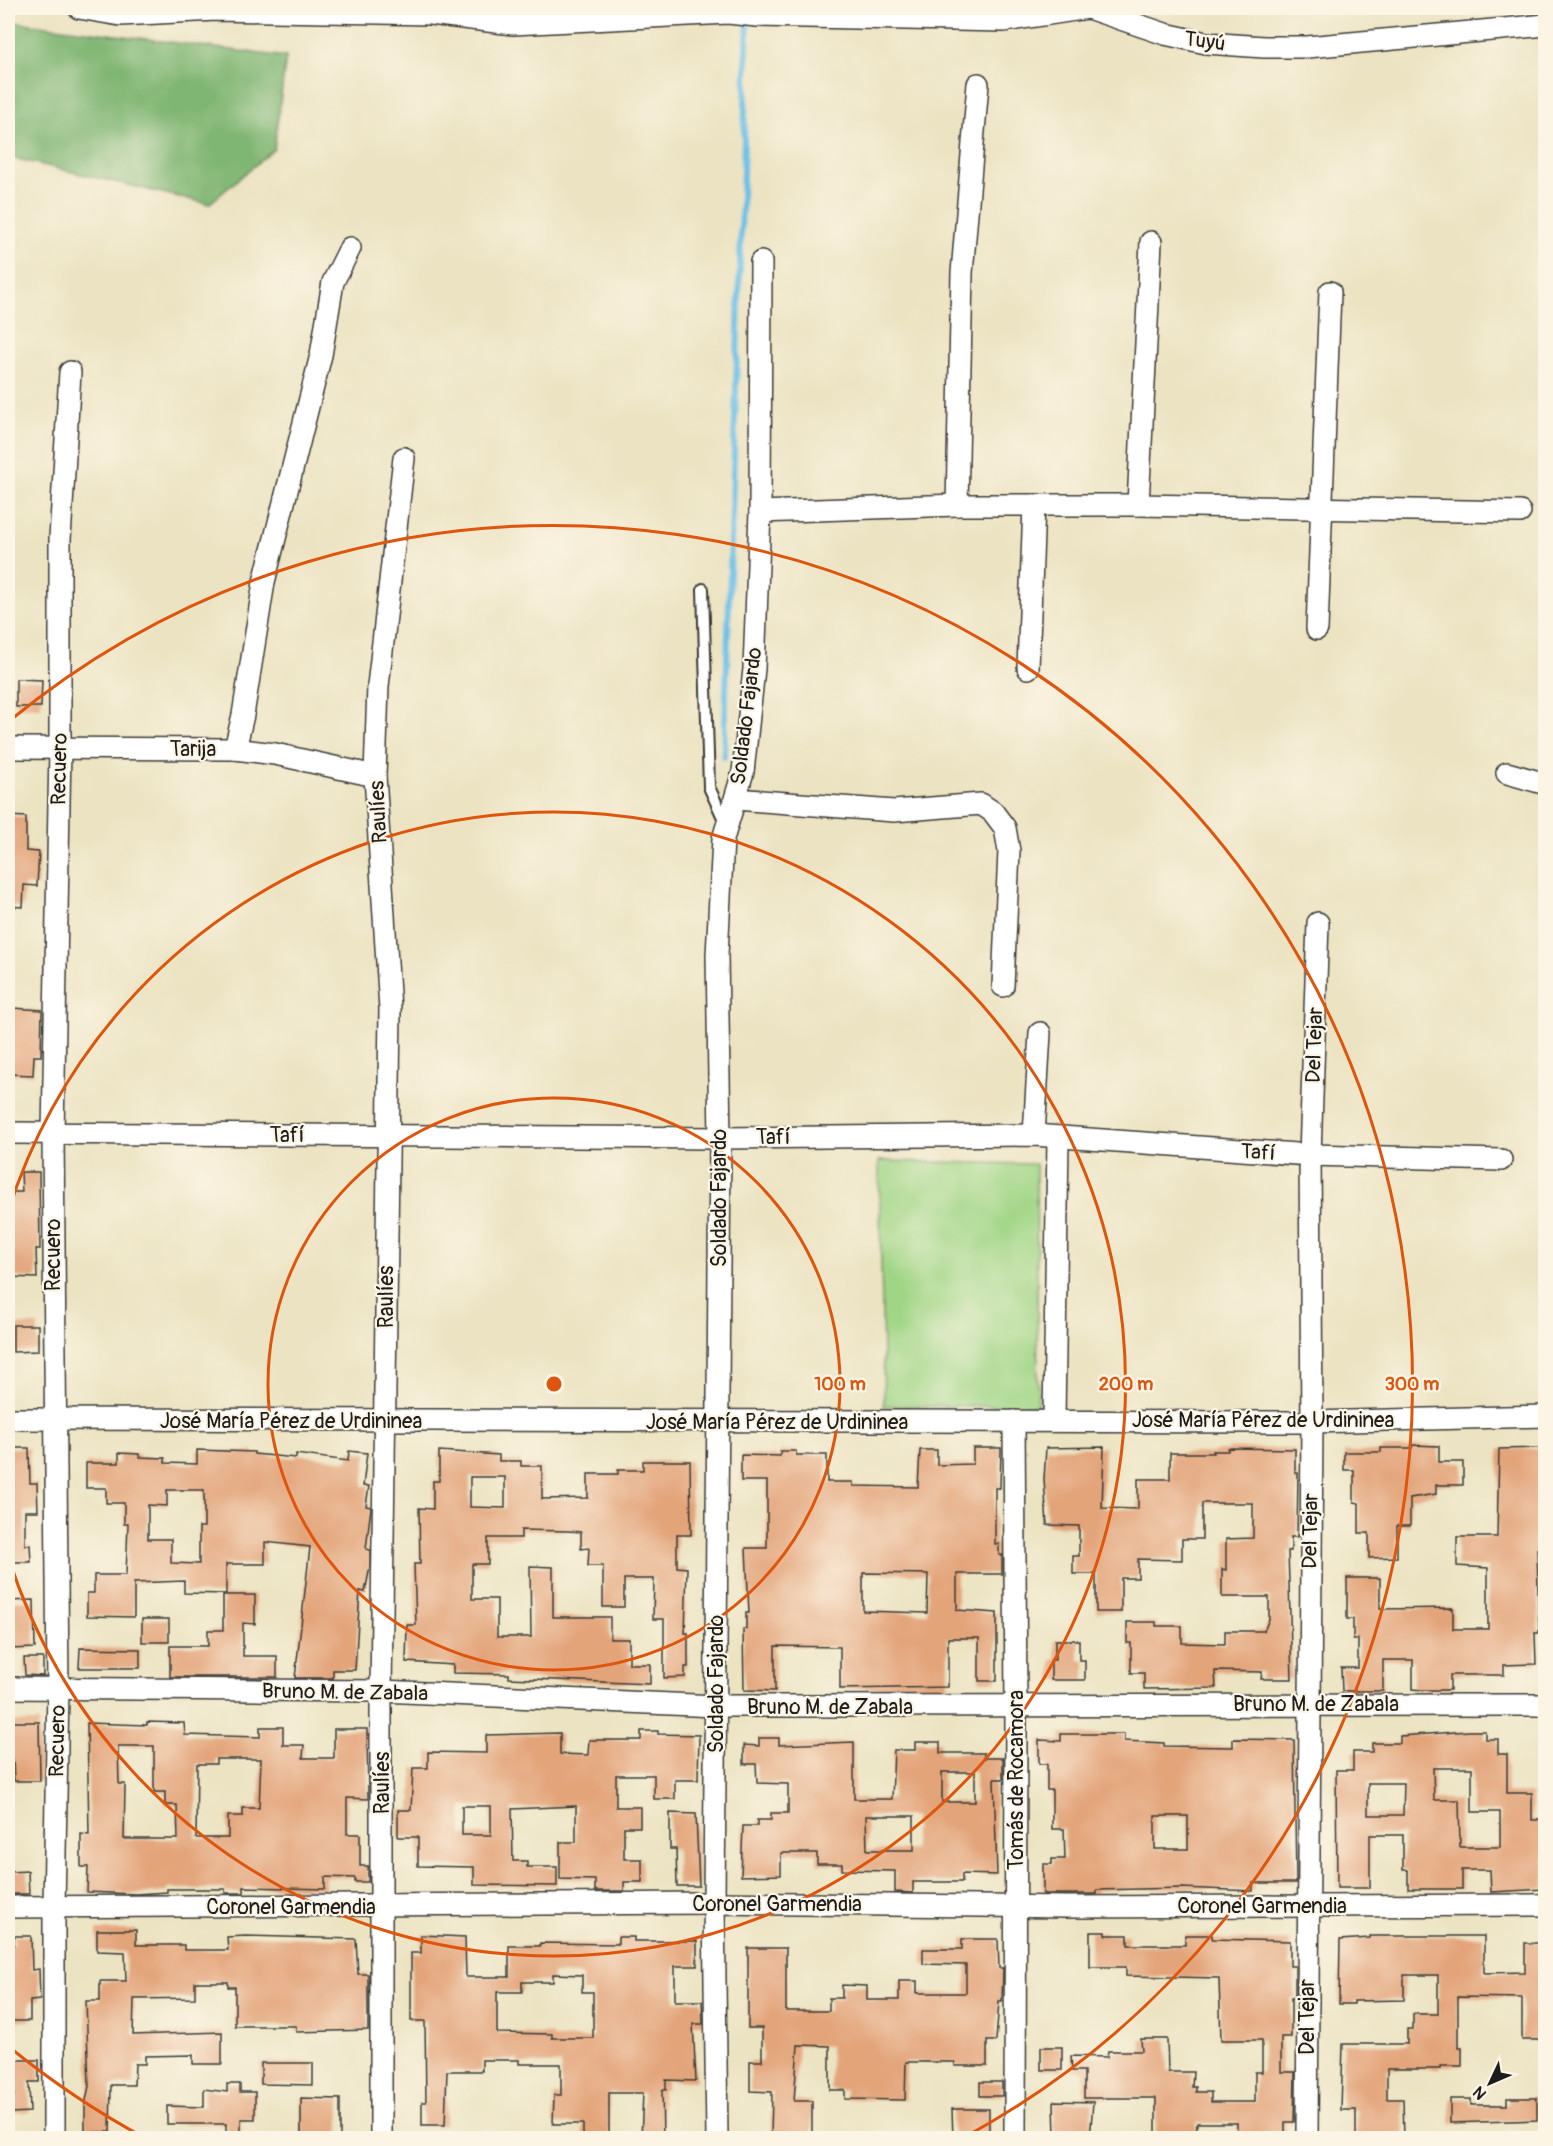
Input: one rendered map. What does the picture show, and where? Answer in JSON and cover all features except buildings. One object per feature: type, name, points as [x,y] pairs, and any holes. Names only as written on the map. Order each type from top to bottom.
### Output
[{"type":"street","name":"Tuyú","points":[[79,8],[120,15],[216,10],[430,14],[513,24],[728,13],[757,16],[1005,21],[1088,8],[1165,34],[1206,43],[1296,47],[1545,25]]},
{"type":"street","points":[[957,505],[962,273],[978,84]]},
{"type":"street","points":[[1138,505],[1151,242]]},
{"type":"street","points":[[235,749],[264,582],[321,355],[333,282],[350,248]]},
{"type":"street","name":"Soldado Fajardo","points":[[717,2139],[714,1903],[720,1137],[717,955],[726,825],[743,772],[754,669],[760,512],[760,262]]},
{"type":"street","points":[[1317,629],[1330,292]]},
{"type":"street","name":"Recuero","points":[[54,2139],[54,1907],[58,1689],[52,1134],[60,748],[60,539],[70,372]]},
{"type":"street","name":"Raulíes","points":[[381,2139],[383,1906],[381,1691],[390,1009],[375,777],[378,686],[404,458]]},
{"type":"street","points":[[760,512],[957,505],[1138,505],[1520,512]]},
{"type":"street","points":[[1028,668],[1034,505]]},
{"type":"street","name":"Tarija","points":[[8,748],[235,749],[275,754],[375,777]]},
{"type":"street","points":[[1507,773],[1545,783]]},
{"type":"street","points":[[736,799],[894,811],[966,803],[981,804],[993,812],[1005,828],[1009,851],[1003,986]]},
{"type":"street","name":"Del Tejar","points":[[1307,2139],[1308,1704],[1312,1422],[1310,1155],[1318,923]]},
{"type":"street","points":[[1034,1136],[1040,1033]]},
{"type":"street","name":"Tafí","points":[[8,1134],[1034,1136],[1310,1155],[1501,1160]]},
{"type":"street","points":[[1054,1421],[1058,1139]]},
{"type":"street","name":"José María Pérez de Urdininea","points":[[8,1419],[1312,1422],[1545,1416]]},
{"type":"street","name":"Tomás de Rocamora","points":[[1014,1421],[1015,2139]]},
{"type":"street","name":"Bruno M. de Zabala","points":[[8,1688],[381,1691],[716,1706],[1016,1708],[1308,1704],[1545,1705]]},
{"type":"street","name":"Coronel Garmendia","points":[[8,1907],[714,1903],[1015,1906],[1545,1905]]},
{"type":"lane","points":[[703,589],[709,787],[726,825]]},
{"type":"green space","points":[[8,21],[286,57],[274,149],[209,204],[8,157]]},
{"type":"green space","points":[[879,1161],[1036,1164],[1038,1406],[884,1406]]},
{"type":"waterway","points":[[724,757],[748,17]]}]
